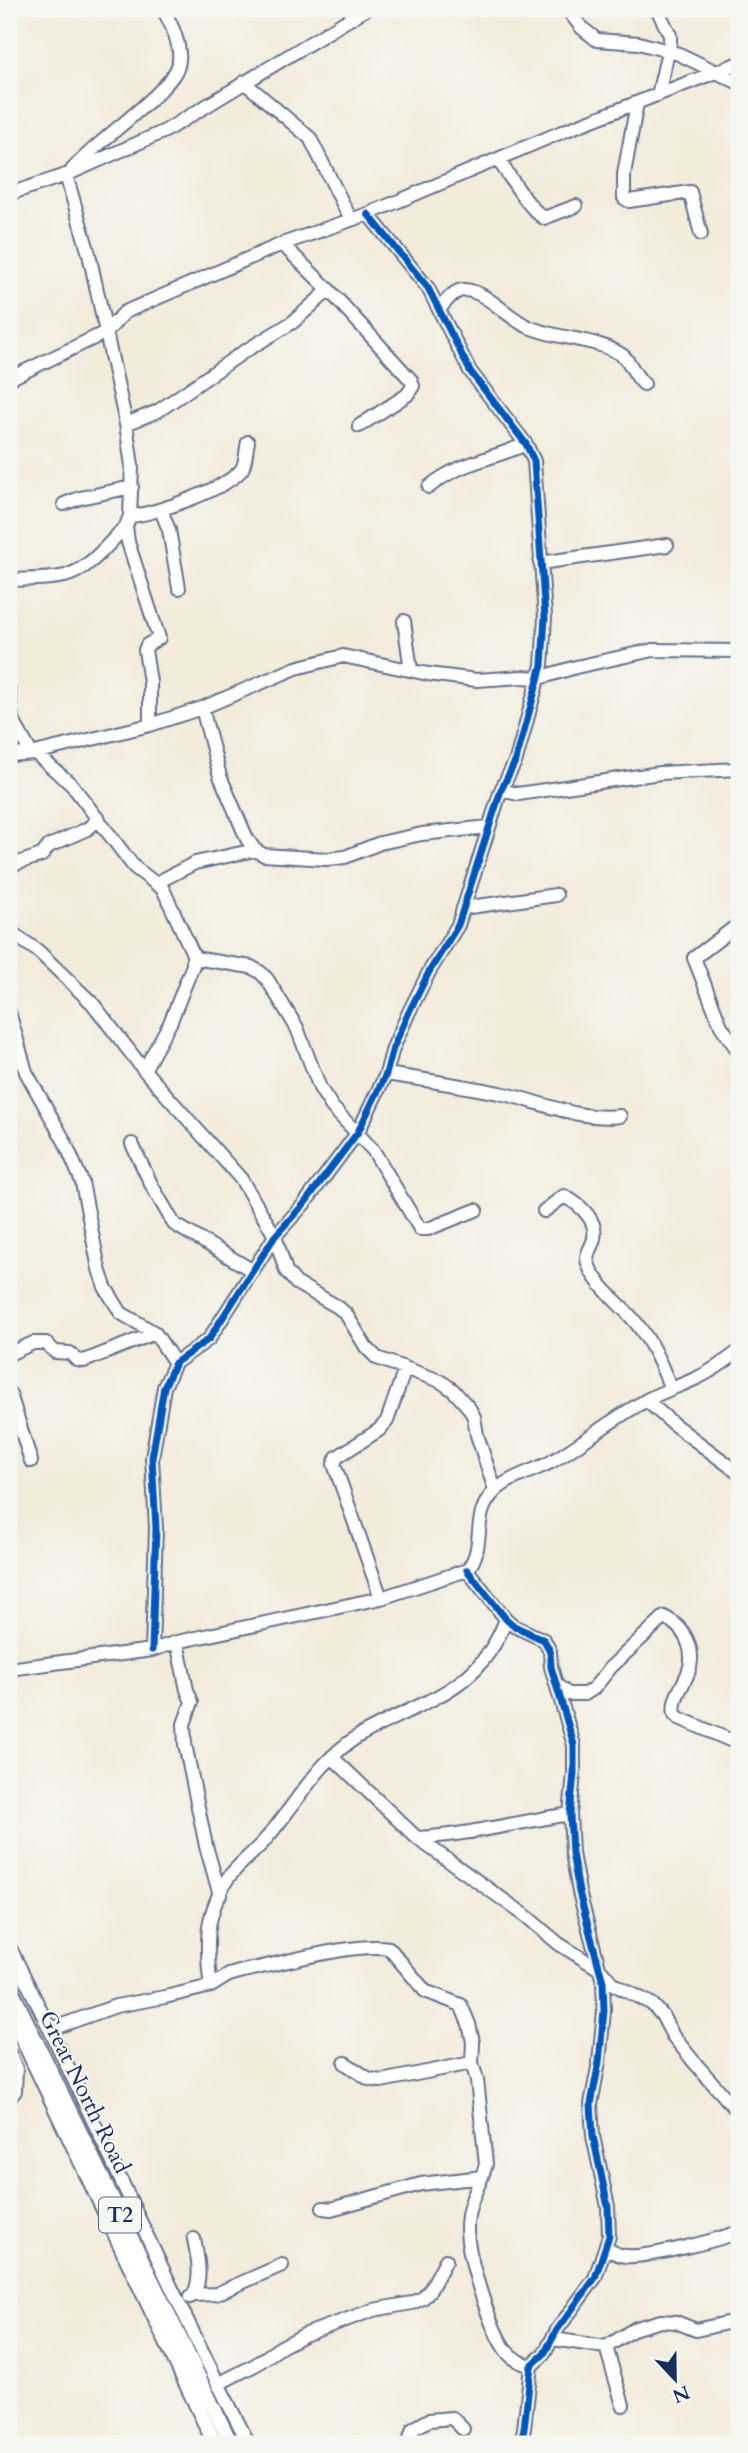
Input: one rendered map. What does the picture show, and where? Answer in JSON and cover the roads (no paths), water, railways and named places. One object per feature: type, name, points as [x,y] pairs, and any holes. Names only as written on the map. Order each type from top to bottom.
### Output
[{"type":"main road","name":"Great North Road","points":[[9,1986],[231,2444]]},
{"type":"main road","name":"Great North Road","points":[[9,2010],[14,2033],[215,2444]]},
{"type":"street","points":[[69,173],[93,147],[124,122],[174,74],[179,58],[178,47],[163,9]]},
{"type":"street","points":[[9,194],[69,173],[165,131],[366,9]]},
{"type":"street","points":[[567,9],[582,28],[597,40],[627,41],[681,55],[739,83]]},
{"type":"street","points":[[657,9],[670,35],[669,52],[658,95]]},
{"type":"street","points":[[9,379],[106,332],[125,312],[282,244],[369,214],[564,131],[739,63]]},
{"type":"street","points":[[244,82],[310,138],[351,220]]},
{"type":"street","points":[[636,103],[624,198],[629,201],[690,192],[701,234]]},
{"type":"street","points":[[498,160],[520,195],[528,199],[544,218],[576,206]]},
{"type":"street","points":[[69,173],[126,424],[132,466],[128,542],[159,638],[147,645],[145,650],[150,682],[149,725]]},
{"type":"street","points":[[152,1650],[156,1528],[152,1458],[164,1387],[175,1363],[209,1339],[275,1236],[304,1204],[358,1132],[386,1074],[393,1048],[409,1012],[429,972],[454,933],[501,790],[516,760],[542,665],[545,617],[534,461],[526,444],[470,371],[428,288],[369,214]]},
{"type":"street","points":[[282,244],[329,290],[411,380],[413,386],[407,395],[359,426]]},
{"type":"street","points":[[440,308],[455,293],[463,289],[472,292],[496,304],[516,321],[533,329],[585,341],[624,355],[636,378],[644,384]]},
{"type":"street","points":[[126,424],[158,411],[242,353],[293,322],[329,290]]},
{"type":"street","points":[[9,580],[48,578],[73,573],[91,560],[128,521],[161,510],[233,478],[244,466],[248,442]]},
{"type":"street","points":[[429,487],[441,477],[472,462],[505,454],[526,444]]},
{"type":"street","points":[[64,504],[132,486]]},
{"type":"street","points":[[161,510],[169,530],[179,588]]},
{"type":"street","points":[[540,563],[667,545]]},
{"type":"street","points":[[404,621],[411,670]]},
{"type":"street","points":[[9,755],[33,753],[149,725],[202,708],[296,668],[343,656],[477,680],[539,678],[653,650],[739,651]]},
{"type":"street","points":[[9,691],[12,719],[33,753],[72,785],[131,864],[165,893],[194,958],[170,1023],[144,1070]]},
{"type":"street","points":[[202,708],[220,776],[247,839],[255,850],[271,857],[345,858],[380,843],[422,834],[489,827]]},
{"type":"street","points":[[501,790],[518,793],[660,773],[739,769]]},
{"type":"street","points":[[9,866],[42,855],[49,846],[87,829],[99,819]]},
{"type":"street","points":[[156,883],[195,863],[255,850]]},
{"type":"street","points":[[463,908],[556,895]]},
{"type":"street","points":[[739,924],[694,958],[721,1026],[739,1052]]},
{"type":"street","points":[[9,930],[38,951],[61,976],[87,998],[144,1070],[242,1179],[275,1236],[286,1271],[296,1283],[346,1314],[366,1347],[377,1358],[440,1381],[453,1390],[469,1408],[495,1490]]},
{"type":"street","points":[[194,958],[243,965],[260,972],[292,1019],[320,1088],[332,1107],[373,1150],[419,1229],[428,1229],[476,1210]]},
{"type":"street","points":[[9,1012],[14,1053],[51,1115],[76,1166],[85,1194],[105,1287],[121,1313],[155,1333],[175,1363]]},
{"type":"street","points":[[386,1074],[505,1094],[578,1115],[603,1118],[620,1116]]},
{"type":"street","points":[[132,1143],[174,1224],[253,1271]]},
{"type":"street","points":[[544,1211],[564,1196],[586,1213],[593,1225],[594,1235],[588,1252],[588,1263],[601,1283],[643,1332],[671,1389]]},
{"type":"street","points":[[9,1354],[33,1343],[46,1343],[55,1352],[70,1353],[76,1360],[84,1362],[155,1333]]},
{"type":"street","points":[[9,1669],[152,1650],[382,1598],[467,1570],[477,1552],[478,1522],[485,1502],[495,1490],[508,1481],[541,1468],[646,1400],[700,1377],[739,1351]]},
{"type":"street","points":[[382,1598],[334,1464],[337,1457],[379,1430],[387,1421],[405,1369]]},
{"type":"street","points":[[9,1394],[31,1461]]},
{"type":"street","points":[[646,1400],[739,1473]]},
{"type":"street","points":[[467,1570],[506,1619],[514,1626],[544,1640],[550,1651],[551,1667],[574,1745],[570,1814],[572,1853],[579,1892],[601,1970],[604,2011],[599,2062],[591,2104],[593,2136],[608,2207],[609,2236],[595,2278],[557,2330],[544,2354],[531,2366],[520,2444]]},
{"type":"street","points":[[558,1686],[568,1694],[585,1694],[664,1617],[683,1632],[692,1657],[689,1673],[675,1704],[675,1714],[739,1744]]},
{"type":"street","points":[[211,1986],[208,1973],[210,1918],[227,1879],[265,1840],[332,1757],[358,1737],[454,1688],[478,1667],[499,1640],[506,1619]]},
{"type":"street","points":[[177,1643],[192,1702],[184,1724],[185,1744],[206,1846],[220,1895]]},
{"type":"street","points":[[332,1757],[417,1838],[526,1916],[559,1944],[601,1970],[613,1984],[652,2004],[662,2015],[673,2036],[739,2113]]},
{"type":"street","points":[[417,1838],[474,1833],[508,1823],[570,1814]]},
{"type":"street","points":[[9,1946],[249,2444]]},
{"type":"street","points":[[51,2029],[116,2006],[211,1986],[229,1975],[243,1971],[339,1951],[370,1947],[389,1948],[425,1991],[461,2004],[471,2033],[472,2063],[477,2080],[486,2164],[469,2204],[468,2245],[490,2321],[507,2352],[516,2360],[531,2366]]},
{"type":"street","points":[[9,2053],[17,2075],[15,2091],[9,2098]]},
{"type":"street","points":[[345,2063],[369,2079],[381,2081],[472,2063]]},
{"type":"street","points":[[323,2208],[331,2209],[421,2184],[482,2176]]},
{"type":"street","points":[[606,2248],[615,2254],[626,2256],[650,2255],[739,2232]]},
{"type":"street","points":[[194,2239],[200,2270],[194,2295]]},
{"type":"street","points":[[218,2384],[304,2335],[373,2310],[412,2303],[424,2298],[446,2260]]},
{"type":"street","points":[[180,2301],[194,2295],[216,2294],[282,2265]]},
{"type":"street","points":[[553,2339],[607,2347],[636,2328],[661,2321],[676,2322],[696,2330],[731,2322]]},
{"type":"street","points":[[607,2347],[623,2405]]},
{"type":"street","points":[[408,2444],[412,2429],[429,2420],[452,2418],[463,2429]]},
{"type":"street","points":[[733,2444],[739,2441]]}]
